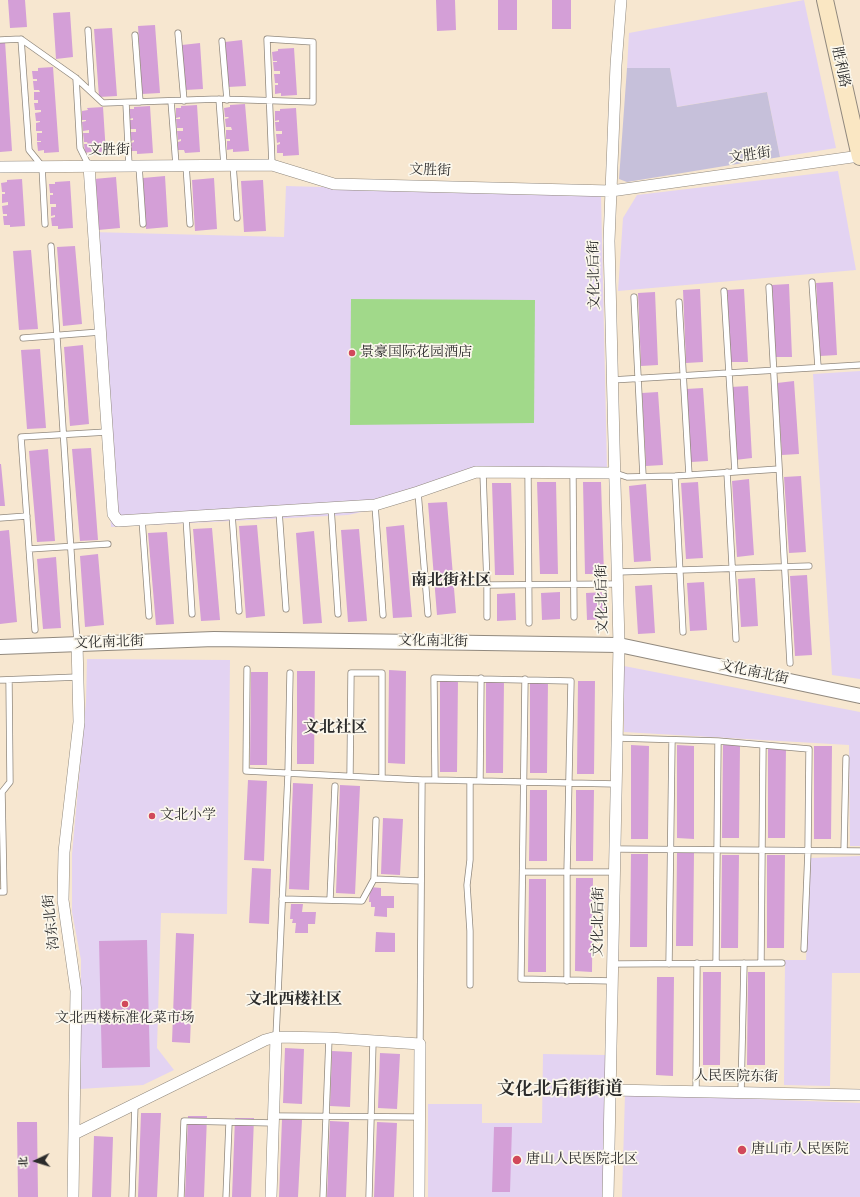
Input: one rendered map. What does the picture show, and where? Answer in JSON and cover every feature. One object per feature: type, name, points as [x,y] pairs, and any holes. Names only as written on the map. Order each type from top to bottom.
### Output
[{"type":"main road","name":"胜利路","points":[[825,0],[860,156]]},
{"type":"street","name":"文化北后街","points":[[608,1197],[619,645],[609,242],[616,65],[621,0]]},
{"type":"street","name":"文胜街","points":[[0,167],[272,165],[334,184],[611,191],[860,156]]},
{"type":"street","points":[[89,166],[113,514],[118,521],[375,505],[476,472],[615,473]]},
{"type":"street","name":"文化南北街","points":[[0,647],[214,639],[619,645],[860,696]]},
{"type":"street","name":"沟东北街","points":[[72,1197],[76,991],[63,900],[63,884],[64,852],[79,722],[77,643]]},
{"type":"street","points":[[74,1134],[265,1040],[276,1037],[329,1038],[420,1044],[419,1197]]},
{"type":"street","points":[[271,1197],[276,1037]]},
{"type":"street","name":"人民医院东街","points":[[611,1090],[860,1095]]},
{"type":"lane","points":[[88,30],[92,92]]},
{"type":"lane","points":[[178,33],[184,101]]},
{"type":"lane","points":[[135,35],[140,102]]},
{"type":"lane","points":[[0,40],[21,39],[76,78],[102,103],[219,100],[269,100],[313,102],[313,42],[267,39],[269,100],[272,165]]},
{"type":"lane","points":[[21,39],[29,150],[42,166],[45,224]]},
{"type":"lane","points":[[222,41],[227,100]]},
{"type":"lane","points":[[76,78],[80,148],[89,166]]},
{"type":"lane","points":[[219,100],[236,218]]},
{"type":"lane","points":[[171,101],[190,224]]},
{"type":"lane","points":[[126,103],[142,224]]},
{"type":"lane","points":[[51,246],[77,643]]},
{"type":"lane","points":[[812,282],[818,367]]},
{"type":"lane","points":[[770,287],[790,662]]},
{"type":"lane","points":[[724,291],[735,472]]},
{"type":"lane","points":[[634,297],[643,476]]},
{"type":"lane","points":[[679,302],[690,474]]},
{"type":"lane","points":[[23,338],[100,332]]},
{"type":"lane","points":[[612,380],[860,365]]},
{"type":"lane","points":[[35,630],[21,437],[107,432]]},
{"type":"lane","points":[[615,473],[627,477],[675,476],[779,469]]},
{"type":"lane","points":[[484,472],[487,617]]},
{"type":"lane","points":[[528,472],[530,584],[529,623]]},
{"type":"lane","points":[[573,472],[574,617]]},
{"type":"lane","points":[[727,472],[736,639]]},
{"type":"lane","points":[[675,476],[683,632]]},
{"type":"lane","points":[[418,492],[428,614]]},
{"type":"lane","points":[[375,505],[383,615]]},
{"type":"lane","points":[[332,507],[338,614]]},
{"type":"lane","points":[[279,511],[286,609]]},
{"type":"lane","points":[[232,514],[238,611]]},
{"type":"lane","points":[[0,518],[27,516]]},
{"type":"lane","points":[[186,517],[192,614]]},
{"type":"lane","points":[[142,520],[149,616]]},
{"type":"lane","points":[[29,549],[108,544]]},
{"type":"lane","points":[[617,572],[809,566]]},
{"type":"lane","points":[[487,585],[618,584]]},
{"type":"lane","points":[[247,669],[246,771],[422,780],[616,784]]},
{"type":"lane","points":[[276,1037],[288,774],[290,673]]},
{"type":"lane","points":[[350,776],[351,673],[382,674],[382,778]]},
{"type":"lane","points":[[0,680],[78,677]]},
{"type":"lane","points":[[435,780],[434,678],[571,681],[567,872],[567,980]]},
{"type":"lane","points":[[480,781],[481,678]]},
{"type":"lane","points":[[525,679],[521,979],[613,982]]},
{"type":"lane","points":[[0,892],[4,892],[1,792],[10,782],[9,680]]},
{"type":"lane","points":[[617,738],[718,741],[809,749],[808,851],[804,949]]},
{"type":"lane","points":[[669,964],[672,740]]},
{"type":"lane","points":[[716,963],[718,741]]},
{"type":"lane","points":[[760,963],[763,745]]},
{"type":"lane","points":[[844,851],[846,758]]},
{"type":"lane","points":[[420,1044],[422,780]]},
{"type":"lane","points":[[470,781],[470,860],[467,885],[470,931],[470,985]]},
{"type":"lane","points":[[330,900],[335,786]]},
{"type":"lane","points":[[282,899],[362,901],[374,879],[376,820]]},
{"type":"lane","points":[[615,848],[860,851]]},
{"type":"lane","points":[[523,872],[615,872]]},
{"type":"lane","points":[[374,879],[421,881]]},
{"type":"lane","points":[[696,963],[696,1092]]},
{"type":"lane","points":[[741,1092],[744,963]]},
{"type":"lane","points":[[613,964],[782,963]]},
{"type":"lane","points":[[323,1197],[329,1038]]},
{"type":"lane","points":[[369,1197],[373,1041]]},
{"type":"lane","points":[[132,1197],[135,1104]]},
{"type":"lane","points":[[181,1197],[184,1121],[229,1123],[326,1117],[420,1117]]},
{"type":"lane","points":[[226,1197],[229,1123]]},
{"type":"shaded area","points":[[804,0],[836,148],[780,157],[767,92],[676,107],[670,68],[627,68],[629,33]]},
{"type":"shaded area","points":[[627,68],[670,68],[677,107],[767,92],[780,157],[627,182],[619,179]]},
{"type":"shaded area","points":[[838,171],[856,270],[618,291],[623,218],[637,195]]},
{"type":"shaded area","name":"景豪国际花园酒店","points":[[286,186],[601,195],[607,468],[478,474],[380,508],[348,515],[111,527],[91,232],[284,237]]},
{"type":"shaded area","points":[[860,371],[860,679],[832,675],[813,374]]},
{"type":"shaded area","name":"文北小学","points":[[87,659],[230,660],[227,914],[161,913],[157,1048],[174,1070],[143,1085],[80,1089],[81,960],[72,912],[72,854],[86,702]]},
{"type":"shaded area","points":[[624,666],[860,712],[860,846],[850,846],[849,745],[624,732]]},
{"type":"shaded area","points":[[860,856],[860,973],[832,973],[830,1086],[784,1085],[785,960],[806,960],[811,858]]},
{"type":"shaded area","name":"唐山人民医院北区","points":[[543,1054],[607,1055],[605,1197],[428,1197],[428,1104],[482,1104],[482,1123],[542,1123]]},
{"type":"shaded area","name":"唐山市人民医院","points":[[625,1094],[860,1103],[860,1197],[622,1197]]},
{"type":"green space","points":[[351,299],[535,300],[534,423],[350,425]]},
{"type":"building","points":[[8,0],[25,0],[27,27],[10,28]]},
{"type":"building","points":[[436,0],[455,0],[456,30],[437,31]]},
{"type":"building","points":[[498,0],[517,0],[517,30],[498,30]]},
{"type":"building","points":[[552,0],[571,0],[571,29],[552,29]]},
{"type":"building","points":[[70,12],[73,57],[56,59],[53,13]]},
{"type":"building","points":[[155,25],[160,93],[142,94],[138,26]]},
{"type":"building","points":[[112,28],[117,96],[99,97],[94,29]]},
{"type":"building","points":[[242,40],[246,86],[228,87],[225,42]]},
{"type":"building","points":[[0,41],[5,41],[12,151],[0,152]]},
{"type":"building","points":[[200,43],[203,89],[185,90],[182,45]]},
{"type":"building","points":[[294,48],[297,95],[281,96],[281,93],[275,94],[275,85],[278,85],[278,83],[275,83],[274,74],[280,74],[280,71],[274,71],[273,62],[277,61],[273,61],[272,52],[278,51],[278,49]]},
{"type":"building","points":[[53,67],[59,152],[44,153],[44,150],[38,151],[37,142],[41,141],[37,141],[37,133],[42,133],[42,131],[36,131],[36,123],[40,121],[36,121],[35,113],[41,112],[41,110],[35,110],[34,103],[38,103],[38,100],[34,100],[34,92],[40,92],[39,90],[34,90],[33,81],[37,81],[37,79],[33,79],[32,71],[38,71],[38,68]]},
{"type":"building","points":[[245,104],[249,151],[233,152],[233,149],[227,150],[227,141],[230,141],[230,139],[226,139],[226,130],[232,130],[231,127],[226,127],[225,119],[229,118],[225,117],[224,108],[230,107],[230,105]]},
{"type":"building","points":[[197,105],[200,152],[185,153],[184,150],[178,150],[178,142],[181,141],[181,139],[178,140],[177,131],[183,131],[183,128],[177,128],[176,119],[180,119],[180,117],[176,118],[176,108],[181,108],[181,106]]},
{"type":"building","points":[[150,106],[153,153],[137,154],[137,151],[131,151],[131,143],[134,142],[134,140],[131,141],[130,132],[136,132],[136,129],[130,129],[129,120],[133,120],[133,118],[129,119],[128,109]]},
{"type":"building","points":[[103,107],[106,154],[91,155],[90,152],[85,153],[84,144],[88,144],[87,142],[84,142],[83,133],[89,133],[89,130],[83,131],[82,122],[86,120],[82,120],[82,111],[88,110],[87,108]]},
{"type":"building","points":[[296,108],[299,155],[283,156],[283,153],[277,153],[277,145],[280,144],[280,142],[277,143],[276,134],[282,134],[282,131],[276,131],[275,122],[279,122],[279,120],[275,121],[275,111],[280,111],[280,109]]},
{"type":"building","points":[[165,176],[168,227],[146,229],[143,178]]},
{"type":"building","points":[[116,177],[120,228],[98,230],[94,179]]},
{"type":"building","points":[[214,178],[217,229],[195,231],[192,180]]},
{"type":"building","points":[[22,179],[25,226],[10,227],[10,225],[4,225],[3,216],[7,216],[7,214],[3,214],[2,206],[8,205],[8,202],[2,203],[2,194],[5,194],[5,192],[2,192],[1,183],[7,182],[7,180]]},
{"type":"building","points":[[263,180],[266,231],[244,232],[241,181]]},
{"type":"building","points":[[70,181],[73,228],[58,229],[58,226],[52,226],[51,218],[55,217],[55,215],[51,216],[51,207],[56,207],[56,204],[50,204],[50,195],[53,195],[53,193],[50,193],[49,184]]},
{"type":"building","points":[[75,246],[82,324],[63,326],[57,247]]},
{"type":"building","points":[[31,250],[38,329],[19,330],[13,251]]},
{"type":"building","points":[[833,282],[837,355],[820,356],[816,283]]},
{"type":"building","points":[[789,284],[792,357],[775,357],[772,285]]},
{"type":"building","points":[[700,289],[703,362],[686,363],[683,290]]},
{"type":"building","points":[[744,289],[748,362],[731,362],[727,290]]},
{"type":"building","points":[[655,292],[658,365],[641,366],[638,293]]},
{"type":"building","points":[[83,345],[89,424],[70,426],[64,347]]},
{"type":"building","points":[[40,349],[46,428],[27,429],[21,350]]},
{"type":"building","points":[[794,381],[799,454],[782,455],[777,383]]},
{"type":"building","points":[[748,386],[752,458],[735,460],[731,387]]},
{"type":"building","points":[[703,388],[708,461],[691,462],[686,389]]},
{"type":"building","points":[[658,392],[663,465],[646,466],[642,393]]},
{"type":"building","points":[[91,448],[98,540],[80,541],[72,449]]},
{"type":"building","points":[[48,449],[55,541],[37,542],[29,451]]},
{"type":"building","points":[[1,464],[5,506],[0,506]]},
{"type":"building","points":[[801,476],[806,552],[789,553],[784,477]]},
{"type":"building","points":[[749,479],[754,555],[737,557],[732,481]]},
{"type":"building","points":[[537,482],[556,482],[558,574],[540,574]]},
{"type":"building","points":[[583,482],[601,482],[604,574],[585,574]]},
{"type":"building","points":[[698,482],[703,558],[686,559],[681,483]]},
{"type":"building","points":[[492,483],[511,483],[514,575],[495,575]]},
{"type":"building","points":[[646,484],[651,561],[634,562],[629,486]]},
{"type":"building","points":[[447,502],[456,613],[437,615],[428,503]]},
{"type":"building","points":[[257,525],[265,616],[246,618],[239,526]]},
{"type":"building","points":[[404,525],[412,617],[393,618],[386,527]]},
{"type":"building","points":[[212,528],[220,620],[201,621],[193,529]]},
{"type":"building","points":[[359,529],[367,621],[348,622],[341,530]]},
{"type":"building","points":[[9,530],[17,622],[0,624],[0,531]]},
{"type":"building","points":[[314,531],[322,623],[303,624],[296,533]]},
{"type":"building","points":[[167,532],[174,624],[156,625],[148,533]]},
{"type":"building","points":[[98,554],[104,625],[85,627],[80,556]]},
{"type":"building","points":[[56,557],[61,628],[43,629],[37,559]]},
{"type":"building","points":[[807,575],[812,655],[795,656],[790,576]]},
{"type":"building","points":[[755,578],[758,626],[741,627],[738,579]]},
{"type":"building","points":[[704,582],[707,630],[690,631],[687,583]]},
{"type":"building","points":[[652,585],[655,633],[638,634],[635,586]]},
{"type":"building","points":[[560,592],[560,619],[542,620],[541,593]]},
{"type":"building","points":[[605,592],[605,619],[587,620],[586,593]]},
{"type":"building","points":[[515,593],[516,620],[497,621],[497,594]]},
{"type":"building","points":[[389,670],[406,671],[405,764],[388,763]]},
{"type":"building","points":[[297,671],[315,671],[314,764],[297,764]]},
{"type":"building","points":[[251,672],[268,672],[267,765],[250,765]]},
{"type":"building","points":[[440,679],[458,679],[457,772],[440,772]]},
{"type":"building","points":[[486,679],[504,680],[503,773],[486,773]]},
{"type":"building","points":[[530,680],[548,680],[547,773],[530,773]]},
{"type":"building","points":[[578,681],[595,681],[594,774],[577,774]]},
{"type":"building","points":[[631,745],[649,746],[648,839],[631,839]]},
{"type":"building","points":[[677,745],[694,746],[694,839],[677,838]]},
{"type":"building","points":[[723,745],[740,745],[739,838],[722,838]]},
{"type":"building","points":[[768,745],[786,745],[785,838],[768,838]]},
{"type":"building","points":[[814,746],[832,746],[831,839],[814,839]]},
{"type":"building","points":[[248,780],[267,781],[264,861],[244,860]]},
{"type":"building","points":[[293,783],[313,784],[309,890],[289,889]]},
{"type":"building","points":[[340,785],[360,786],[355,894],[336,893]]},
{"type":"building","points":[[530,790],[547,790],[547,861],[529,861]]},
{"type":"building","points":[[576,790],[594,790],[593,861],[576,861]]},
{"type":"building","points":[[383,818],[403,819],[400,875],[381,874]]},
{"type":"building","points":[[677,853],[694,853],[693,946],[676,946]]},
{"type":"building","points":[[631,854],[648,854],[647,947],[630,947]]},
{"type":"building","points":[[722,855],[739,855],[738,948],[721,948]]},
{"type":"building","points":[[767,855],[785,855],[784,948],[767,948]]},
{"type":"building","points":[[252,868],[271,869],[269,924],[249,923]]},
{"type":"building","points":[[576,878],[593,878],[592,972],[575,971]]},
{"type":"building","points":[[529,879],[546,879],[546,972],[528,972]]},
{"type":"building","points":[[370,887],[381,888],[381,896],[394,896],[394,908],[387,908],[387,917],[374,916],[375,907],[371,907],[371,902],[369,902]]},
{"type":"building","points":[[291,904],[303,904],[302,912],[316,912],[315,924],[308,924],[308,933],[295,933],[296,923],[292,923],[293,919],[290,919]]},
{"type":"building","points":[[376,932],[395,933],[395,952],[375,952]]},
{"type":"building","points":[[176,933],[194,934],[190,1043],[172,1042]]},
{"type":"building","name":"文北西楼标准化菜市场","points":[[147,940],[150,1067],[102,1068],[99,941]]},
{"type":"building","points":[[703,972],[721,972],[720,1065],[703,1065]]},
{"type":"building","points":[[748,972],[765,972],[765,1065],[747,1065]]},
{"type":"building","points":[[657,977],[674,977],[673,1076],[656,1075]]},
{"type":"building","points":[[285,1048],[304,1049],[302,1104],[283,1103]]},
{"type":"building","points":[[332,1051],[352,1052],[350,1107],[330,1106]]},
{"type":"building","points":[[380,1053],[400,1054],[397,1109],[378,1108]]},
{"type":"building","points":[[141,1113],[161,1113],[157,1197],[138,1197]]},
{"type":"building","points":[[188,1116],[207,1116],[204,1197],[185,1197]]},
{"type":"building","points":[[235,1118],[254,1118],[251,1197],[232,1197]]},
{"type":"building","points":[[282,1119],[302,1120],[298,1197],[279,1197]]},
{"type":"building","points":[[330,1121],[349,1122],[346,1197],[327,1197]]},
{"type":"building","points":[[17,1122],[37,1122],[38,1197],[18,1197]]},
{"type":"building","points":[[377,1122],[397,1123],[394,1197],[374,1197]]},
{"type":"building","points":[[494,1127],[512,1127],[510,1192],[492,1192]]},
{"type":"building","points":[[94,1136],[113,1137],[111,1197],[92,1197]]},
{"type":"place","name":"景豪国际花园酒店","points":[[352,353]]},
{"type":"place","name":"文北小学","points":[[152,816]]},
{"type":"place","name":"文北西楼标准化菜市场","points":[[125,1004]]},
{"type":"place","name":"唐山市人民医院","points":[[742,1150]]},
{"type":"place","name":"唐山人民医院北区","points":[[517,1160]]},
{"type":"district","name":"南北街社区","points":[[451,581]]},
{"type":"district","name":"文北社区","points":[[335,728]]},
{"type":"district","name":"文北西楼社区","points":[[294,1000]]},
{"type":"district","name":"文化北后街街道","points":[[560,1090]]}]
